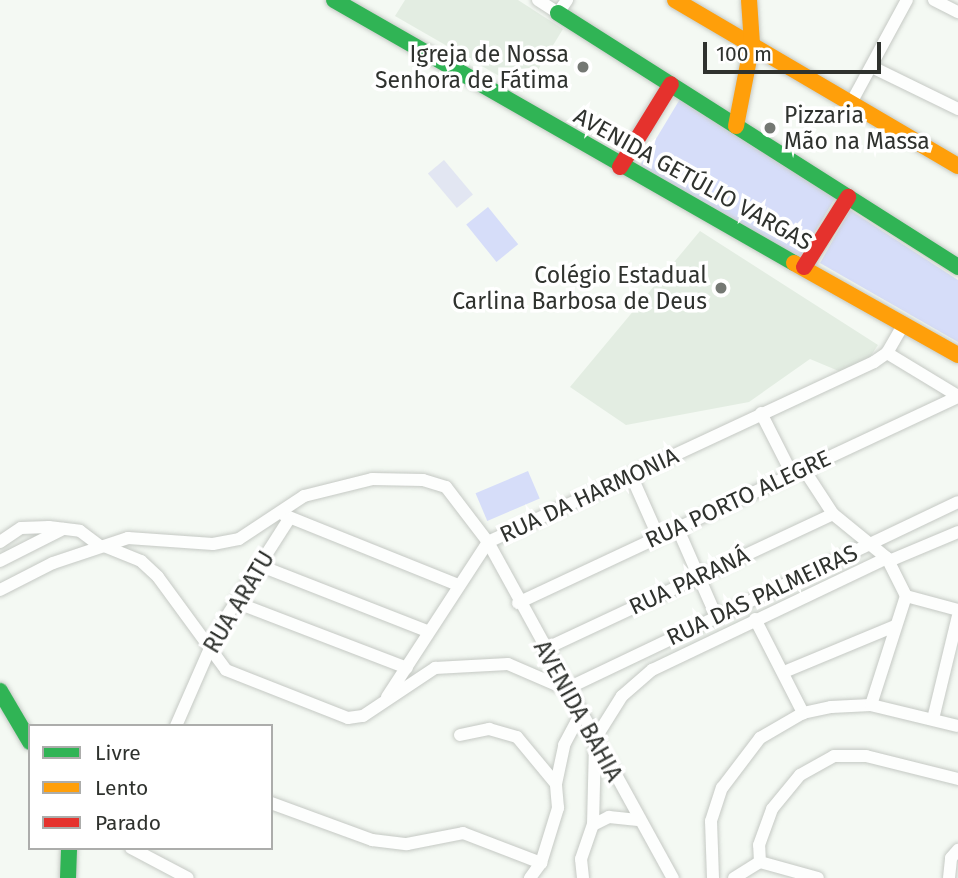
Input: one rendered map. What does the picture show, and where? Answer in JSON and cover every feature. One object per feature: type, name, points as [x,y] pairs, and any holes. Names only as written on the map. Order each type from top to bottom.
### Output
[{"type":"street","name":"AVENIDA GETÚLIO VARGAS","points":[[334,0],[779,258],[804,267],[958,355]]},
{"type":"street","points":[[538,0],[562,6],[670,84],[958,267]]},
{"type":"street","points":[[675,0],[958,166]]},
{"type":"street","points":[[736,126],[752,44],[749,0]]},
{"type":"street","points":[[851,103],[907,0]]},
{"type":"street","points":[[934,0],[958,12]]},
{"type":"street","points":[[872,67],[958,109]]},
{"type":"street","points":[[620,167],[670,84]]},
{"type":"street","points":[[804,267],[848,197]]},
{"type":"street","points":[[904,323],[887,353],[958,396]]},
{"type":"street","name":"RUA DA HARMONIA","points":[[0,590],[102,546],[128,538],[213,544],[239,539],[285,516],[304,496],[372,479],[423,480],[453,493],[488,542],[887,353]]},
{"type":"street","name":"RUA PORTO ALEGRE","points":[[518,603],[958,396]]},
{"type":"street","points":[[761,413],[798,471],[833,514],[874,543],[888,560],[906,596],[871,705]]},
{"type":"street","points":[[631,475],[658,536]]},
{"type":"street","name":"RUA DAS PALMEIRAS","points":[[566,689],[716,615],[958,502]]},
{"type":"street","name":"RUA PARANÁ","points":[[545,649],[833,514]]},
{"type":"street","points":[[285,516],[458,585]]},
{"type":"street","name":"RUA ARATU","points":[[177,724],[208,651],[235,602],[261,566],[285,516]]},
{"type":"street","points":[[677,527],[716,615]]},
{"type":"street","points":[[0,541],[21,528],[80,531],[102,546],[141,561],[158,577],[208,651],[226,670],[332,713],[363,716],[435,668],[508,664],[566,689]]},
{"type":"street","points":[[0,561],[64,529]]},
{"type":"street","name":"RUA DAS PALMEIRAS","points":[[595,739],[622,696],[652,670],[755,619],[958,531]]},
{"type":"street","points":[[380,706],[488,542]]},
{"type":"street","name":"AVENIDA BAHIA","points":[[488,542],[518,603],[673,878]]},
{"type":"street","points":[[261,566],[429,632]]},
{"type":"street","points":[[906,596],[958,610]]},
{"type":"street","points":[[235,602],[407,668]]},
{"type":"street","points":[[933,719],[958,616]]},
{"type":"street","points":[[755,619],[803,713]]},
{"type":"street","points":[[784,673],[895,626]]},
{"type":"street","points":[[419,648],[423,660],[435,668]]},
{"type":"street","points":[[0,691],[28,739]]},
{"type":"street","points":[[713,878],[711,821],[722,788],[760,738],[803,713],[871,705],[958,726]]},
{"type":"street","points":[[530,878],[541,863],[558,808],[556,784],[564,745],[580,715]]},
{"type":"street","points":[[460,735],[489,729],[517,737],[556,784]]},
{"type":"street","points":[[583,878],[582,859],[593,825],[595,739]]},
{"type":"street","points":[[760,862],[759,845],[772,809],[800,775],[834,756],[866,756],[958,779]]},
{"type":"street","points":[[273,804],[372,840],[407,844],[463,832],[541,863]]},
{"type":"street","points":[[593,825],[609,817],[638,820]]},
{"type":"street","points":[[68,878],[69,850]]},
{"type":"street","points":[[948,878],[951,858],[958,850]]},
{"type":"street","points":[[134,852],[188,878]]},
{"type":"street","points":[[734,878],[760,862],[818,878]]},
{"type":"shaded area","points":[[405,0],[518,0],[563,29],[525,91],[395,16]]},
{"type":"shaded area","points":[[680,99],[838,194],[798,261],[640,166]]},
{"type":"shaded area","points":[[444,160],[473,194],[457,208],[428,173]]},
{"type":"shaded area","points":[[488,207],[518,244],[496,262],[466,225]]},
{"type":"shaded area","points":[[850,210],[958,280],[958,342],[820,263]]},
{"type":"shaded area","name":"Colégio Estadual Carlina Barbosa de Deus","points":[[700,231],[878,345],[866,363],[841,372],[810,359],[749,402],[626,425],[570,387]]},
{"type":"shaded area","points":[[528,471],[540,499],[487,521],[476,493]]},
{"type":"traffic: fast","points":[[334,0],[794,263]]},
{"type":"traffic: fast","points":[[558,13],[958,267]]},
{"type":"traffic: fast","points":[[0,691],[28,739]]},
{"type":"traffic: fast","points":[[68,878],[69,850]]},
{"type":"traffic: slow","points":[[675,0],[958,166]]},
{"type":"traffic: slow","points":[[736,126],[752,44],[749,0]]},
{"type":"traffic: slow","points":[[794,263],[958,355]]},
{"type":"traffic: jam","points":[[620,167],[671,84]]},
{"type":"traffic: jam","points":[[804,267],[848,197]]},
{"type":"place","name":"Igreja de Nossa Senhora de Fátima","points":[[583,67]]},
{"type":"place","name":"Pizzaria Mão na Massa","points":[[770,128]]},
{"type":"place","name":"Colégio Estadual Carlina Barbosa de Deus","points":[[721,288]]}]
